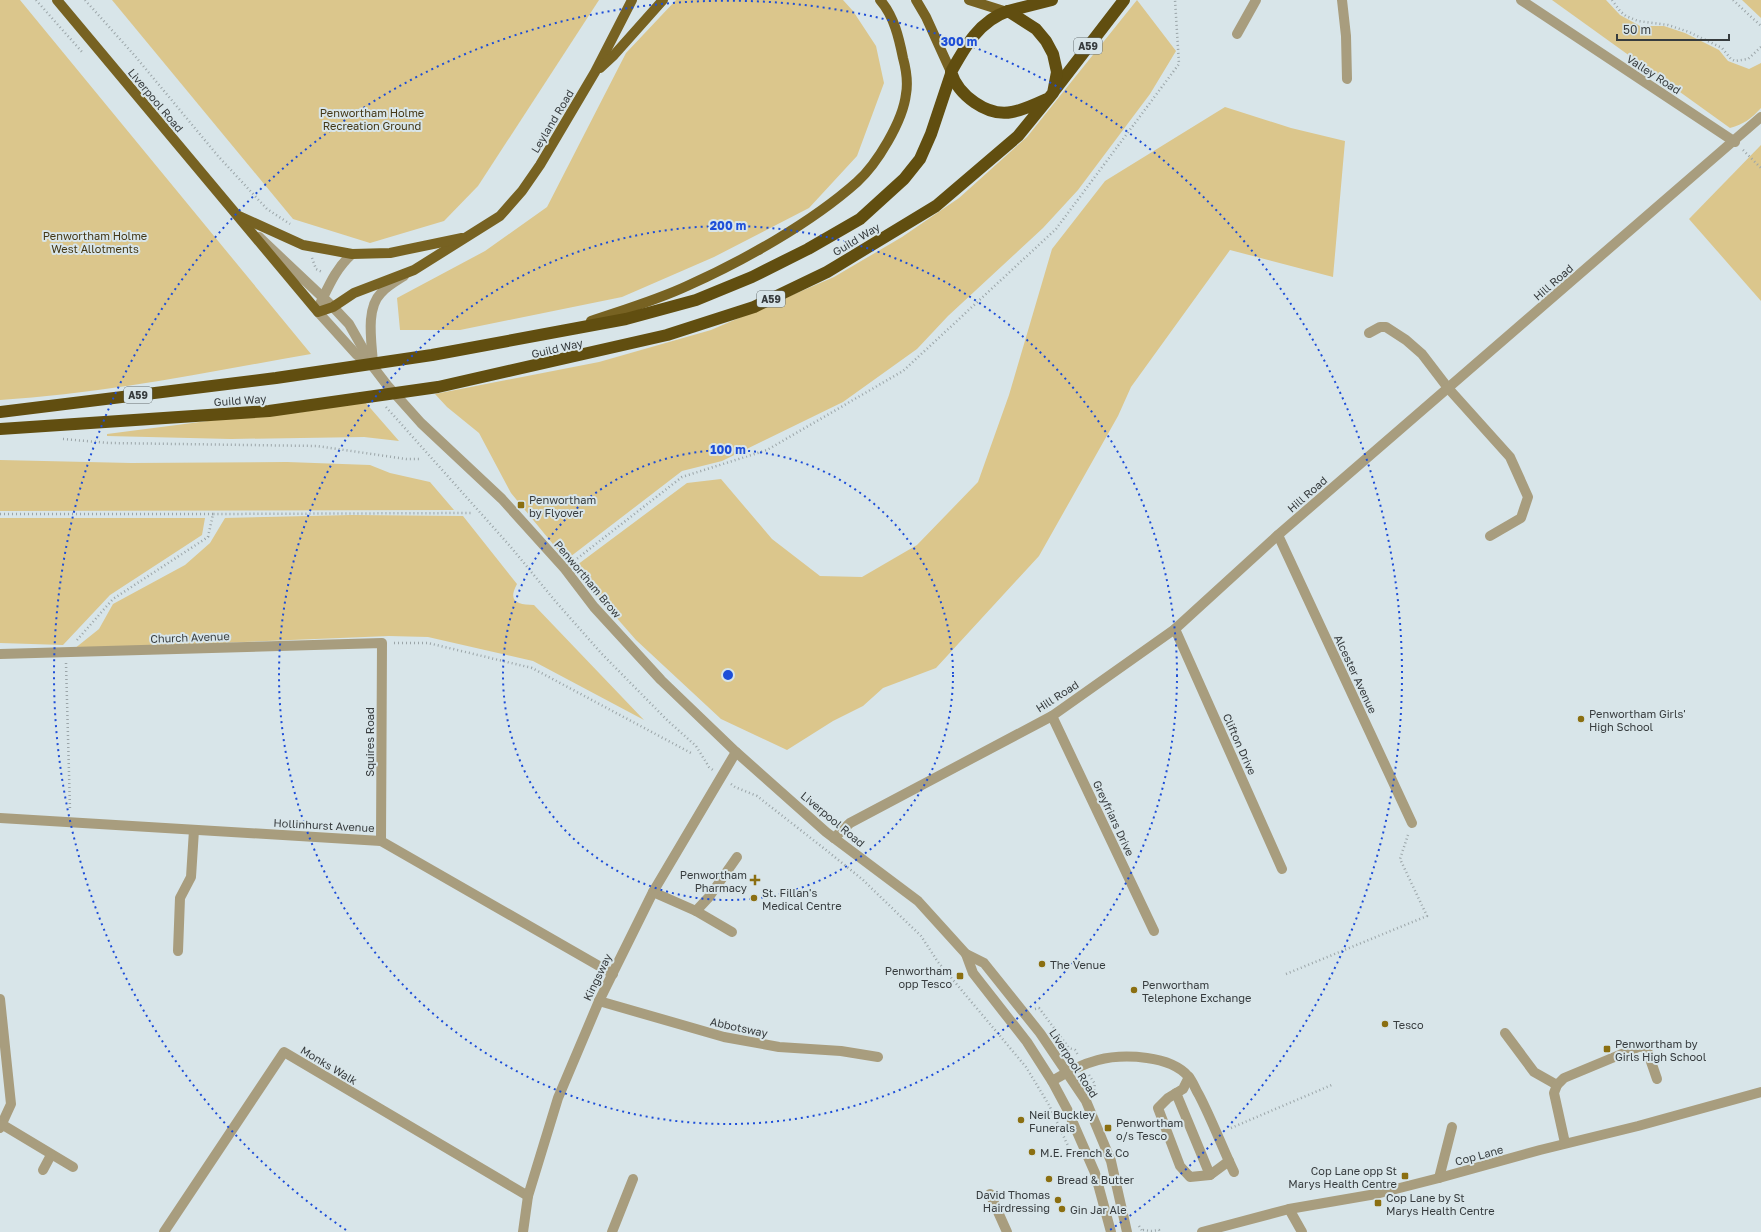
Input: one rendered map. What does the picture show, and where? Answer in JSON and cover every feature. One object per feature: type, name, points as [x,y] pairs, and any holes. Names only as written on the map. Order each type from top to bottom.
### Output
[{"type":"highway","name":"A59","points":[[1052,0],[1008,11],[993,18],[979,29],[967,44],[951,73],[958,87],[981,107],[997,113],[1011,113],[1029,107],[1050,96],[1124,0]]},
{"type":"highway","name":"A59","points":[[1008,11],[1036,29],[1046,41],[1053,54],[1056,72],[1050,96]]},
{"type":"highway","name":"Guild Way","points":[[0,412],[276,378],[432,356],[572,328],[626,319],[696,300],[752,278],[808,249],[860,219],[904,179],[920,159],[931,134],[951,73]]},
{"type":"highway","name":"Guild Way","points":[[0,429],[269,411],[438,387],[668,335],[754,306],[828,272],[936,206],[1018,136],[1050,96]]},
{"type":"main road","name":"Liverpool Road","points":[[57,0],[318,312]]},
{"type":"main road","name":"Leyland Road","points":[[318,312],[333,307],[354,293],[414,270],[500,216],[522,191],[540,165],[595,72],[632,0]]},
{"type":"main road","points":[[595,72],[614,55],[663,0]]},
{"type":"main road","points":[[572,328],[686,287],[760,250],[822,210],[858,182],[878,158],[896,126],[906,94],[905,67],[900,41],[893,21],[880,0]]},
{"type":"main road","points":[[916,0],[926,17],[951,73]]},
{"type":"main road","points":[[969,0],[1008,11]]},
{"type":"main road","name":"Leyland Road","points":[[236,215],[303,245],[352,254],[390,253],[470,236]]},
{"type":"street","points":[[1237,34],[1256,0]]},
{"type":"street","points":[[1342,0],[1346,36],[1347,78]]},
{"type":"street","name":"Valley Road","points":[[1521,0],[1735,142]]},
{"type":"street","name":"Hill Road","points":[[834,838],[850,823],[1052,716],[1175,629],[1278,535],[1735,142],[1761,117]]},
{"type":"street","name":"Liverpool Road","points":[[236,215],[323,297],[349,324],[374,368],[421,423]]},
{"type":"street","points":[[318,312],[318,308],[332,278],[341,264],[352,254]]},
{"type":"street","points":[[374,368],[371,317],[378,297],[389,286],[414,270]]},
{"type":"street","name":"Liverpool Road","points":[[318,312],[356,354],[374,368]]},
{"type":"street","points":[[1369,332],[1383,326],[1406,340],[1422,354],[1448,388],[1510,457],[1528,497],[1521,518],[1490,536]]},
{"type":"street","name":"Penwortham Brow","points":[[421,423],[502,499],[565,569],[594,607],[661,680],[736,752]]},
{"type":"street","name":"Alcester Avenue","points":[[1278,535],[1412,822]]},
{"type":"street","name":"Clifton Drive","points":[[1175,629],[1282,869]]},
{"type":"street","name":"Church Avenue","points":[[0,654],[382,643]]},
{"type":"street","name":"Squires Road","points":[[381,841],[382,643]]},
{"type":"street","name":"Greyfriars Drive","points":[[1052,716],[1154,931]]},
{"type":"street","name":"Liverpool Road","points":[[736,752],[834,838],[918,901],[966,954],[984,963],[1028,1016],[1086,1101],[1111,1161],[1127,1232]]},
{"type":"street","name":"Kingsway","points":[[523,1232],[528,1196],[558,1098],[599,1001],[652,892],[736,752]]},
{"type":"street","name":"Hollinhurst Avenue","points":[[0,818],[381,841],[613,974]]},
{"type":"street","points":[[178,951],[180,898],[191,877],[194,830]]},
{"type":"street","points":[[696,911],[709,897],[737,857]]},
{"type":"street","points":[[652,892],[696,911],[732,932]]},
{"type":"street","name":"Liverpool Road","points":[[966,954],[973,973],[1027,1042],[1052,1081],[1072,1118],[1095,1173],[1111,1232]]},
{"type":"street","points":[[0,999],[11,1104],[1,1126],[73,1167]]},
{"type":"street","name":"Abbotsway","points":[[599,1001],[724,1037],[779,1048],[840,1051],[878,1057]]},
{"type":"street","points":[[1505,1033],[1534,1072],[1557,1085]]},
{"type":"street","points":[[1565,1143],[1554,1093],[1557,1085],[1564,1078],[1641,1046],[1647,1050],[1657,1079]]},
{"type":"street","name":"Monks Walk","points":[[164,1232],[284,1052],[528,1196]]},
{"type":"street","points":[[1052,1081],[1083,1064],[1109,1057],[1130,1056],[1159,1060],[1178,1067],[1189,1077],[1206,1108],[1234,1172]]},
{"type":"street","points":[[1189,1077],[1183,1089],[1158,1108],[1168,1138],[1180,1166],[1190,1177],[1210,1175],[1229,1161]]},
{"type":"street","name":"Cop Lane","points":[[1202,1232],[1290,1209],[1376,1194],[1565,1143],[1638,1126],[1761,1092]]},
{"type":"street","points":[[1176,1093],[1210,1175]]},
{"type":"street","points":[[1439,1178],[1452,1127]]},
{"type":"street","points":[[43,1170],[51,1155]]},
{"type":"street","points":[[612,1232],[633,1178]]},
{"type":"street","points":[[990,1194],[1007,1232]]},
{"type":"street","points":[[1290,1209],[1302,1232]]},
{"type":"path","points":[[85,0],[135,56],[218,156],[267,209],[294,226]]},
{"type":"path","points":[[565,569],[682,477],[767,450],[903,371],[1056,229],[1179,64],[1175,0]]},
{"type":"path","points":[[1612,0],[1620,11],[1626,16],[1646,23],[1668,25],[1696,35],[1722,48],[1731,59],[1735,61],[1748,59],[1761,47]]},
{"type":"path","points":[[1733,0],[1761,26]]},
{"type":"path","points":[[1735,142],[1761,168]]},
{"type":"path","points":[[109,443],[317,446],[406,460],[421,458]]},
{"type":"path","points":[[478,510],[601,653],[668,721],[696,746],[709,767],[734,788],[757,796],[826,850],[862,879],[921,936],[938,962],[1026,1067],[1049,1106],[1072,1154]]},
{"type":"path","points":[[0,514],[472,513]]},
{"type":"path","points":[[70,822],[66,653],[113,599],[208,537],[213,514]]},
{"type":"path","points":[[382,643],[428,643],[532,668],[692,753]]},
{"type":"path","points":[[1286,974],[1427,916],[1400,859],[1412,822]]},
{"type":"path","points":[[1231,1128],[1334,1084]]},
{"type":"path","points":[[1143,1232],[1143,1230],[1159,1231]]},
{"type":"green space","name":"Penwortham Holme West Allotments","points":[[0,0],[20,0],[311,354],[117,388],[0,400]]},
{"type":"green space","name":"Penwortham Holme Recreation Ground","points":[[112,0],[599,0],[478,186],[444,221],[370,243],[293,219]]},
{"type":"green space","points":[[676,0],[843,0],[853,11],[876,46],[884,83],[857,156],[809,208],[714,257],[622,297],[460,330],[400,330],[397,298],[485,251],[547,207],[626,53]]},
{"type":"green space","points":[[1137,0],[1176,51],[1150,94],[1078,190],[1043,228],[948,316],[917,349],[843,402],[722,461],[682,471],[566,560],[511,493],[479,433],[447,407],[435,394],[599,362],[711,330],[834,277],[902,237],[959,198],[1027,137]]},
{"type":"green space","points":[[1552,0],[1606,0],[1620,15],[1640,26],[1664,26],[1685,33],[1719,50],[1728,61],[1749,69],[1761,63],[1761,108],[1747,121],[1730,128]]},
{"type":"green space","points":[[1742,0],[1761,0],[1761,18]]},
{"type":"green space","points":[[1225,107],[1291,128],[1345,141],[1333,277],[1230,250],[1131,387],[1118,416],[1039,556],[936,668],[883,688],[863,706],[833,721],[787,750],[721,719],[636,640],[573,568],[687,483],[721,479],[772,539],[820,576],[862,577],[917,545],[978,482],[1009,395],[1052,249],[1105,181]]},
{"type":"green space","points":[[1761,145],[1761,301],[1689,219]]},
{"type":"green space","points":[[365,402],[399,441],[364,437],[231,439],[107,436],[107,434],[293,410],[296,413]]},
{"type":"green space","points":[[0,460],[131,463],[287,462],[370,465],[390,473],[430,482],[454,510],[0,511]]},
{"type":"green space","points":[[352,515],[463,516],[517,584],[513,595],[514,599],[519,603],[534,605],[644,720],[533,661],[428,637],[389,636],[74,649],[99,629],[113,604],[185,565],[210,543],[225,518]]},
{"type":"green space","points":[[0,518],[205,518],[202,535],[110,595],[63,645],[0,643]]},
{"type":"place","name":"Penwortham by Flyover","points":[[521,505]]},
{"type":"place","name":"Penwortham Girls' High School","points":[[1581,719]]},
{"type":"place","name":"Penwortham Pharmacy","points":[[755,880]]},
{"type":"place","name":"St. Fillan's Medical Centre","points":[[754,898]]},
{"type":"place","name":"The Venue","points":[[1042,964]]},
{"type":"place","name":"Penwortham opp Tesco","points":[[960,976]]},
{"type":"place","name":"Penwortham Telephone Exchange","points":[[1134,990]]},
{"type":"place","name":"Tesco","points":[[1385,1024]]},
{"type":"place","name":"Penwortham by Girls High School","points":[[1607,1049]]},
{"type":"place","name":"Neil Buckley Funerals","points":[[1021,1120]]},
{"type":"place","name":"Penwortham o/s Tesco","points":[[1108,1128]]},
{"type":"place","name":"M.E. French & Co","points":[[1032,1152]]},
{"type":"place","name":"Cop Lane opp St Marys Health Centre","points":[[1405,1176]]},
{"type":"place","name":"Bread & Butter","points":[[1049,1179]]},
{"type":"place","name":"David Thomas Hairdressing","points":[[1058,1200]]},
{"type":"place","name":"Cop Lane by St Marys Health Centre","points":[[1378,1203]]},
{"type":"place","name":"Gin Jar Ale","points":[[1062,1209]]}]
